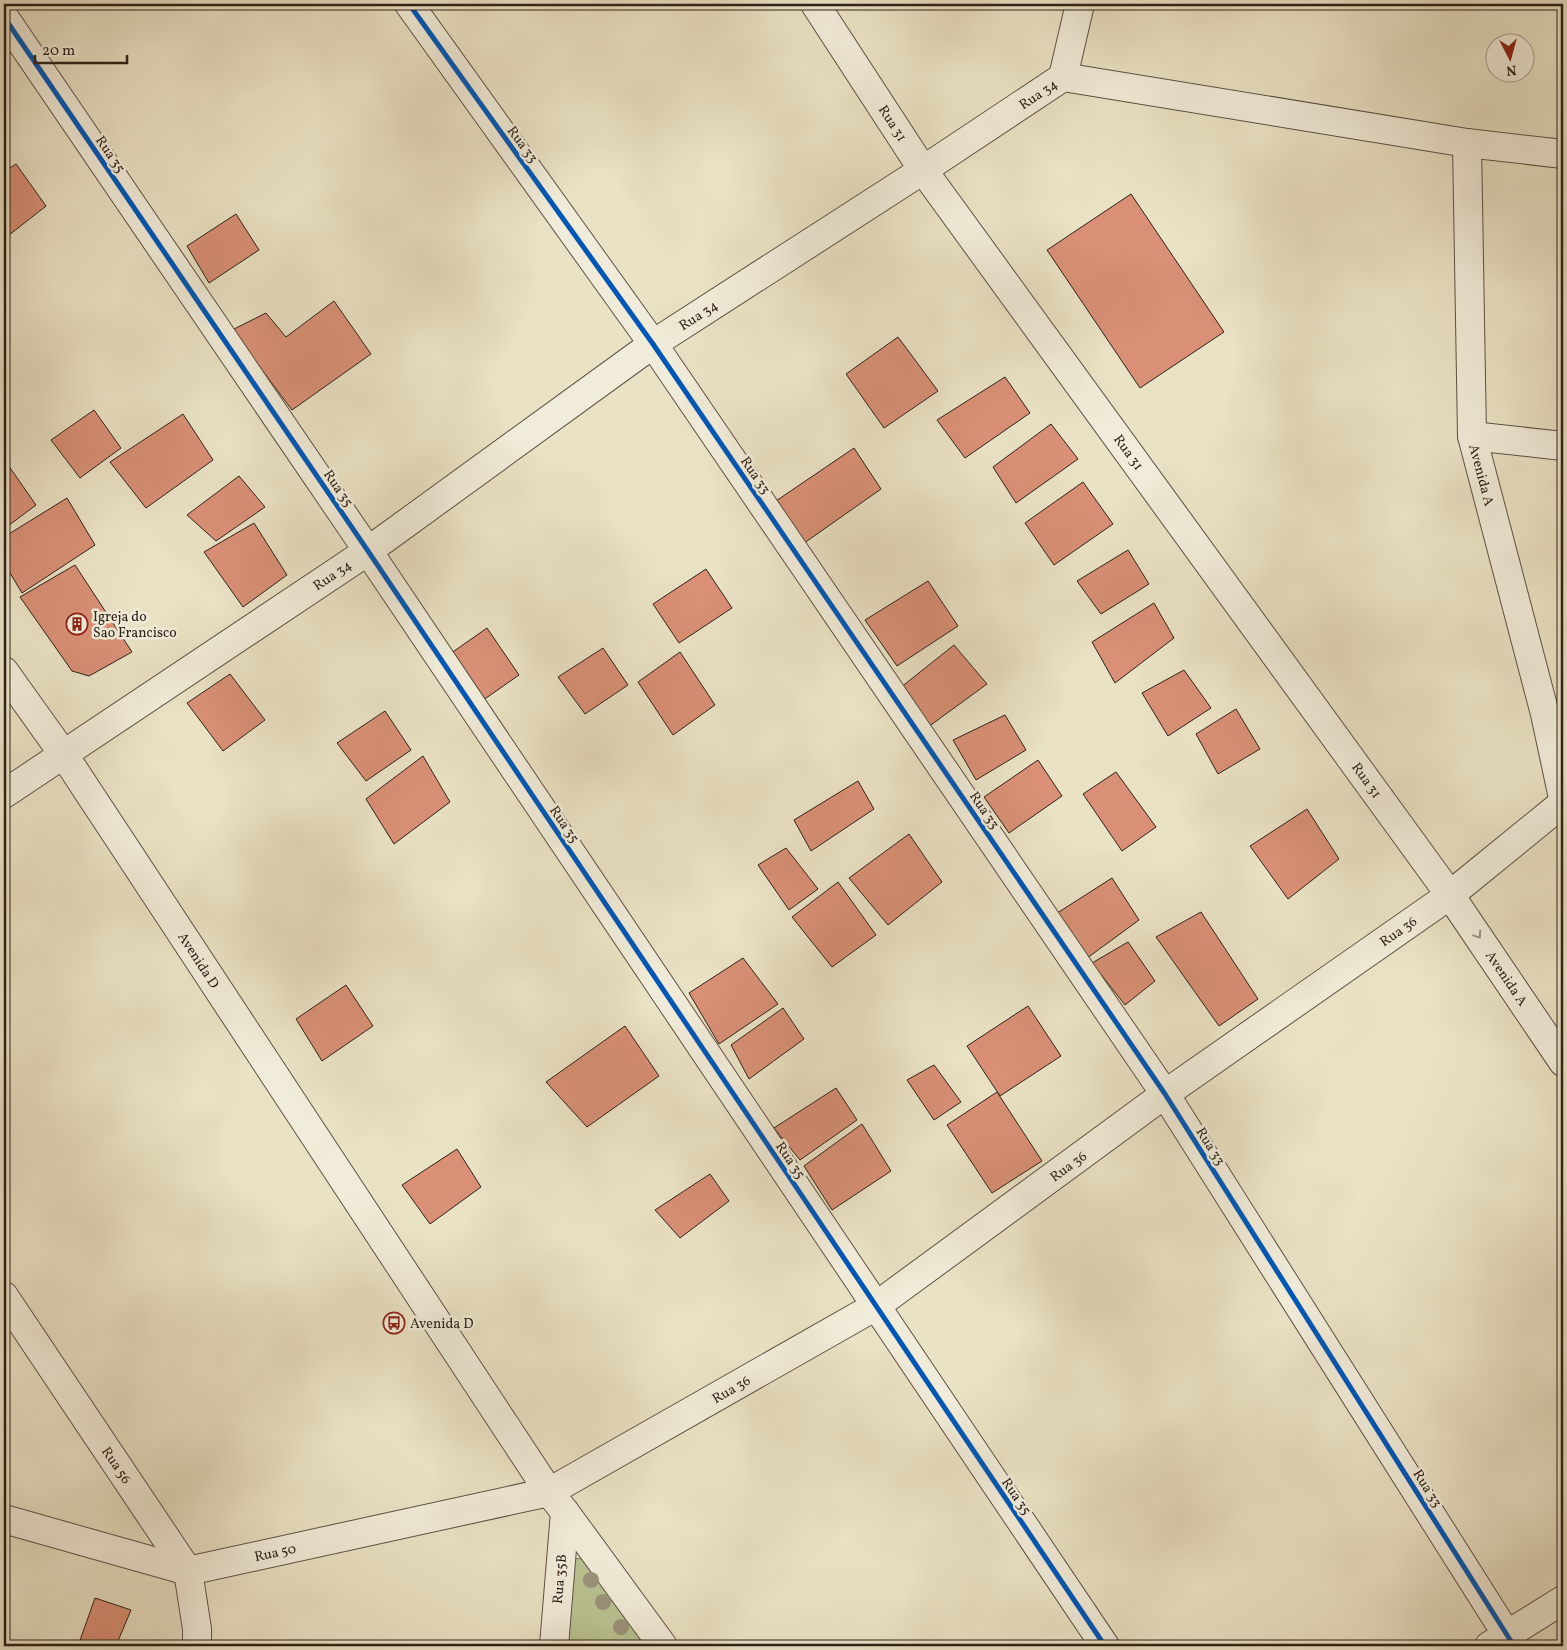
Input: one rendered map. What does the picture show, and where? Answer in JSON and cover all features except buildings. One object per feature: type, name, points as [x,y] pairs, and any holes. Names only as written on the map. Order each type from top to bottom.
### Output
[{"type":"street","name":"Rua 33","points":[[409,4],[653,344],[1166,1094],[1504,1642]]},
{"type":"street","name":"Rua 31","points":[[816,4],[923,170],[1450,895]]},
{"type":"street","points":[[1063,78],[1080,4]]},
{"type":"street","name":"Rua 35","points":[[4,17],[368,550],[1105,1646]]},
{"type":"street","name":"Rua 34","points":[[4,794],[368,550],[653,344],[1063,78],[1467,143],[1563,154]]},
{"type":"street","name":"Avenida A","points":[[1467,143],[1472,436],[1554,716],[1563,798]]},
{"type":"street","points":[[1472,436],[1563,446]]},
{"type":"street","name":"Avenida D","points":[[4,671],[64,755],[557,1502],[662,1646]]},
{"type":"street","name":"Rua 36","points":[[557,1502],[876,1306],[1166,1094],[1450,895],[1563,803]]},
{"type":"street","name":"Avenida A","points":[[1450,895],[1563,1062]]},
{"type":"street","name":"Rua 56","points":[[4,1296],[188,1571],[197,1629],[197,1646]]},
{"type":"street","name":"Rua 50","points":[[4,1519],[188,1571],[557,1502]]},
{"type":"street","name":"Rua 35B","points":[[554,1646],[557,1502]]},
{"type":"street","points":[[1504,1642],[1563,1600]]},
{"type":"green space","points":[[586,1557],[649,1646],[564,1646],[570,1563],[576,1559]]},
{"type":"cycle path","points":[[409,4],[653,344],[1165,1094],[1514,1646]]},
{"type":"cycle path","points":[[4,17],[368,551],[1105,1646]]},
{"type":"place","name":"Igreja do Sao Francisco","points":[[77,624]]},
{"type":"place","name":"Avenida D","points":[[394,1323]]}]
